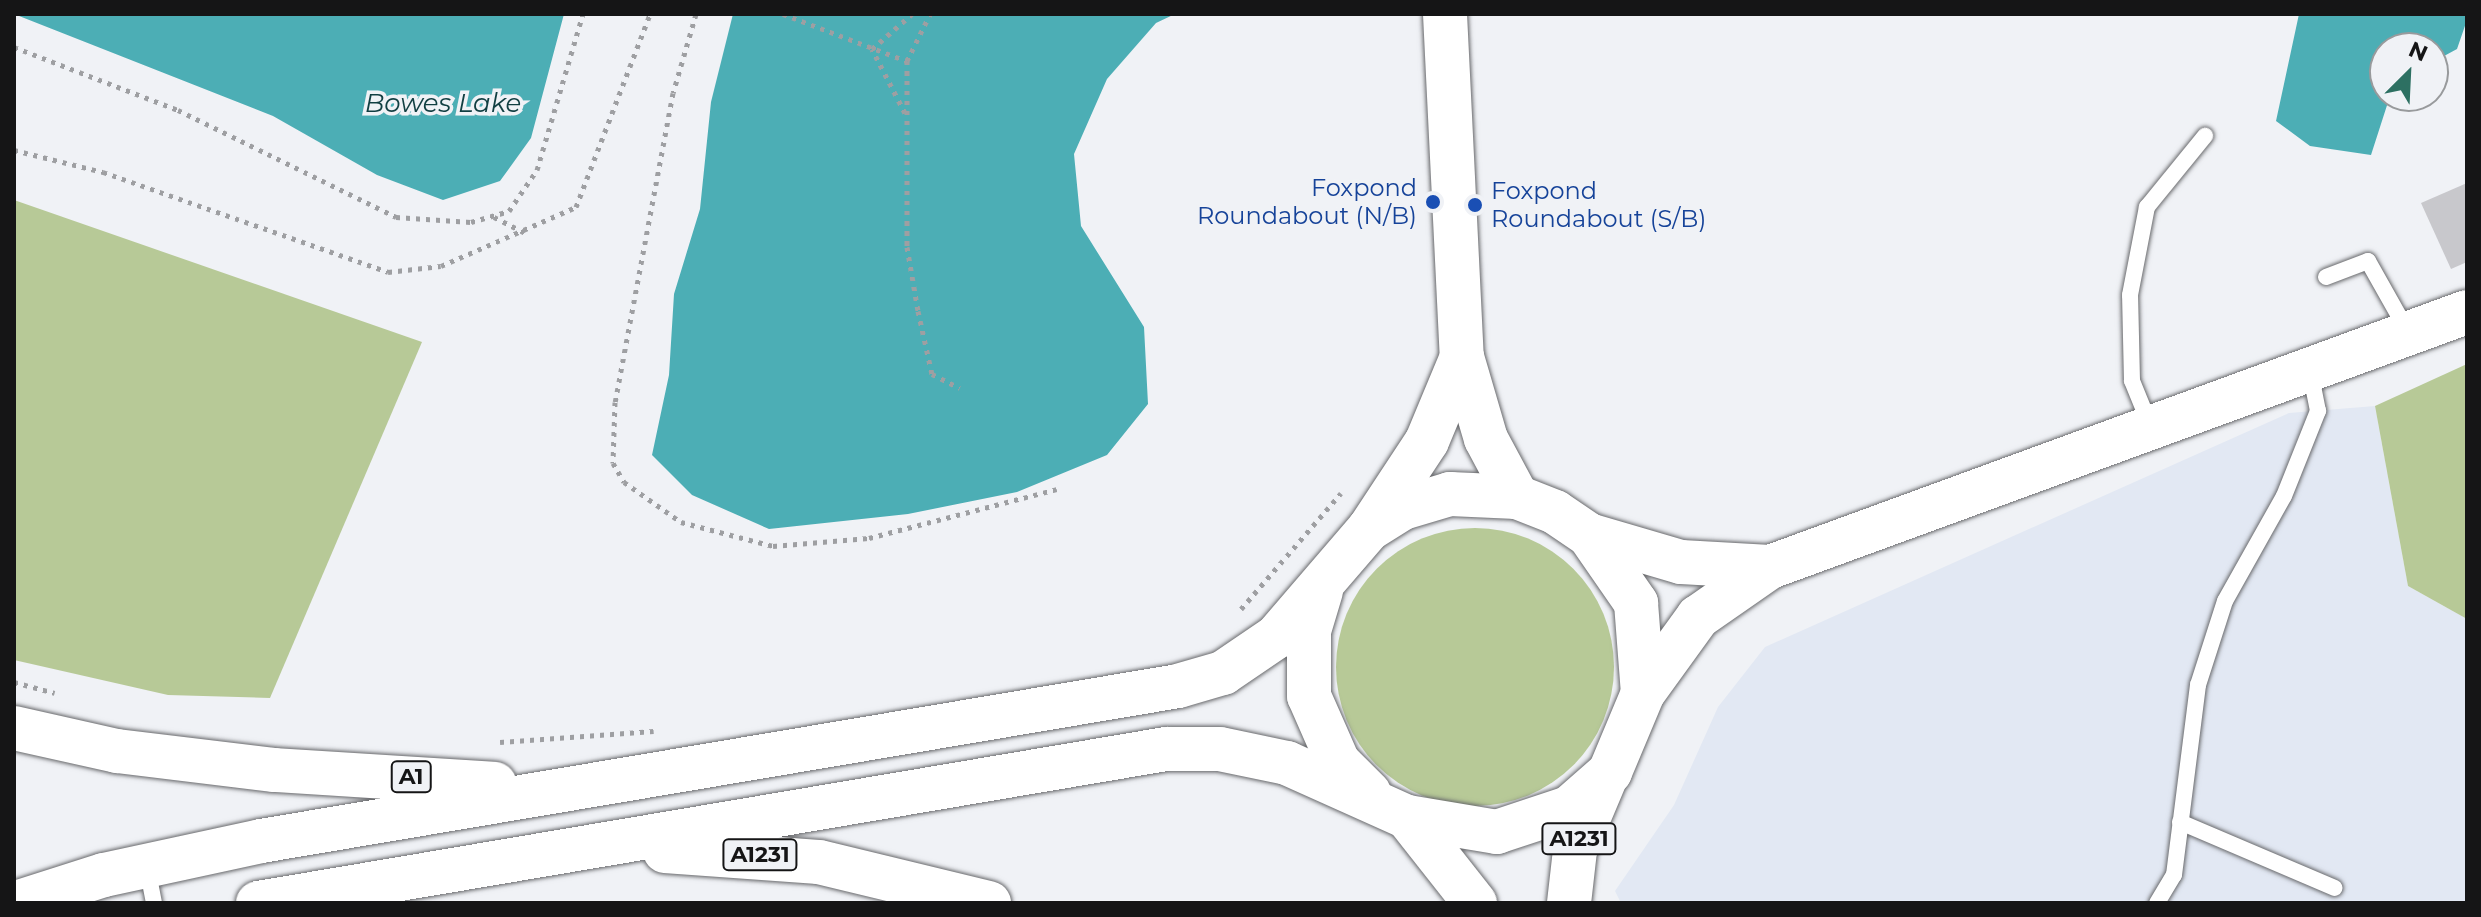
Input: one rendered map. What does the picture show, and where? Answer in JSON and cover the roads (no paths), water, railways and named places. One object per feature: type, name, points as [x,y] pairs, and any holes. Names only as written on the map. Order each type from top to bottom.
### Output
[{"type":"main road","points":[[1445,14],[1462,357],[1486,439],[1517,497]]},
{"type":"main road","points":[[1407,817],[1497,832],[1569,808],[1605,779],[1643,693],[1698,617],[1770,567],[2467,312]]},
{"type":"main road","points":[[16,903],[151,884],[546,791],[1178,686],[1247,659],[1322,588],[1369,529],[1427,441],[1462,357]]},
{"type":"main road","points":[[1369,529],[1403,508],[1450,494],[1517,497],[1589,535],[1681,562],[1770,567]]},
{"type":"main road","points":[[1589,535],[1636,603],[1643,693]]},
{"type":"main road","points":[[1322,588],[1309,631],[1309,696],[1338,762],[1370,794],[1407,817],[1475,903]]},
{"type":"main road","name":"A1","points":[[14,728],[117,751],[275,770],[546,791]]},
{"type":"main road","name":"A1231","points":[[258,903],[525,853],[1166,749],[1220,749],[1287,763],[1370,794]]},
{"type":"main road","name":"A1231","points":[[1569,903],[1575,850],[1605,779]]},
{"type":"main road","name":"A1231","points":[[525,853],[721,850],[819,862],[989,903]]},
{"type":"lane","points":[[2151,426],[2132,381],[2133,280],[2147,207],[2205,136]]},
{"type":"lane","points":[[2326,277],[2368,261],[2410,334]]},
{"type":"lane","points":[[2157,903],[2174,875],[2198,685],[2225,601],[2284,496],[2318,411],[2310,371]]},
{"type":"lane","points":[[2180,822],[2335,888]]},
{"type":"water","name":"Bowes Lake","points":[[14,14],[564,14],[531,138],[500,181],[443,200],[377,175],[273,116]]},
{"type":"water","points":[[733,14],[1175,14],[1156,23],[1107,79],[1074,154],[1081,226],[1144,327],[1148,404],[1107,455],[1017,492],[908,514],[769,529],[692,495],[652,455],[669,375],[674,294],[700,209],[711,102]]},
{"type":"water","points":[[2299,14],[2467,14],[2457,49],[2449,53],[2449,32],[2369,32],[2369,112],[2385,112],[2371,155],[2310,146],[2276,121]]},
{"type":"place","name":"Foxpond Roundabout (N/B)","points":[[1433,202]]},
{"type":"place","name":"Foxpond Roundabout (S/B)","points":[[1475,205]]}]
